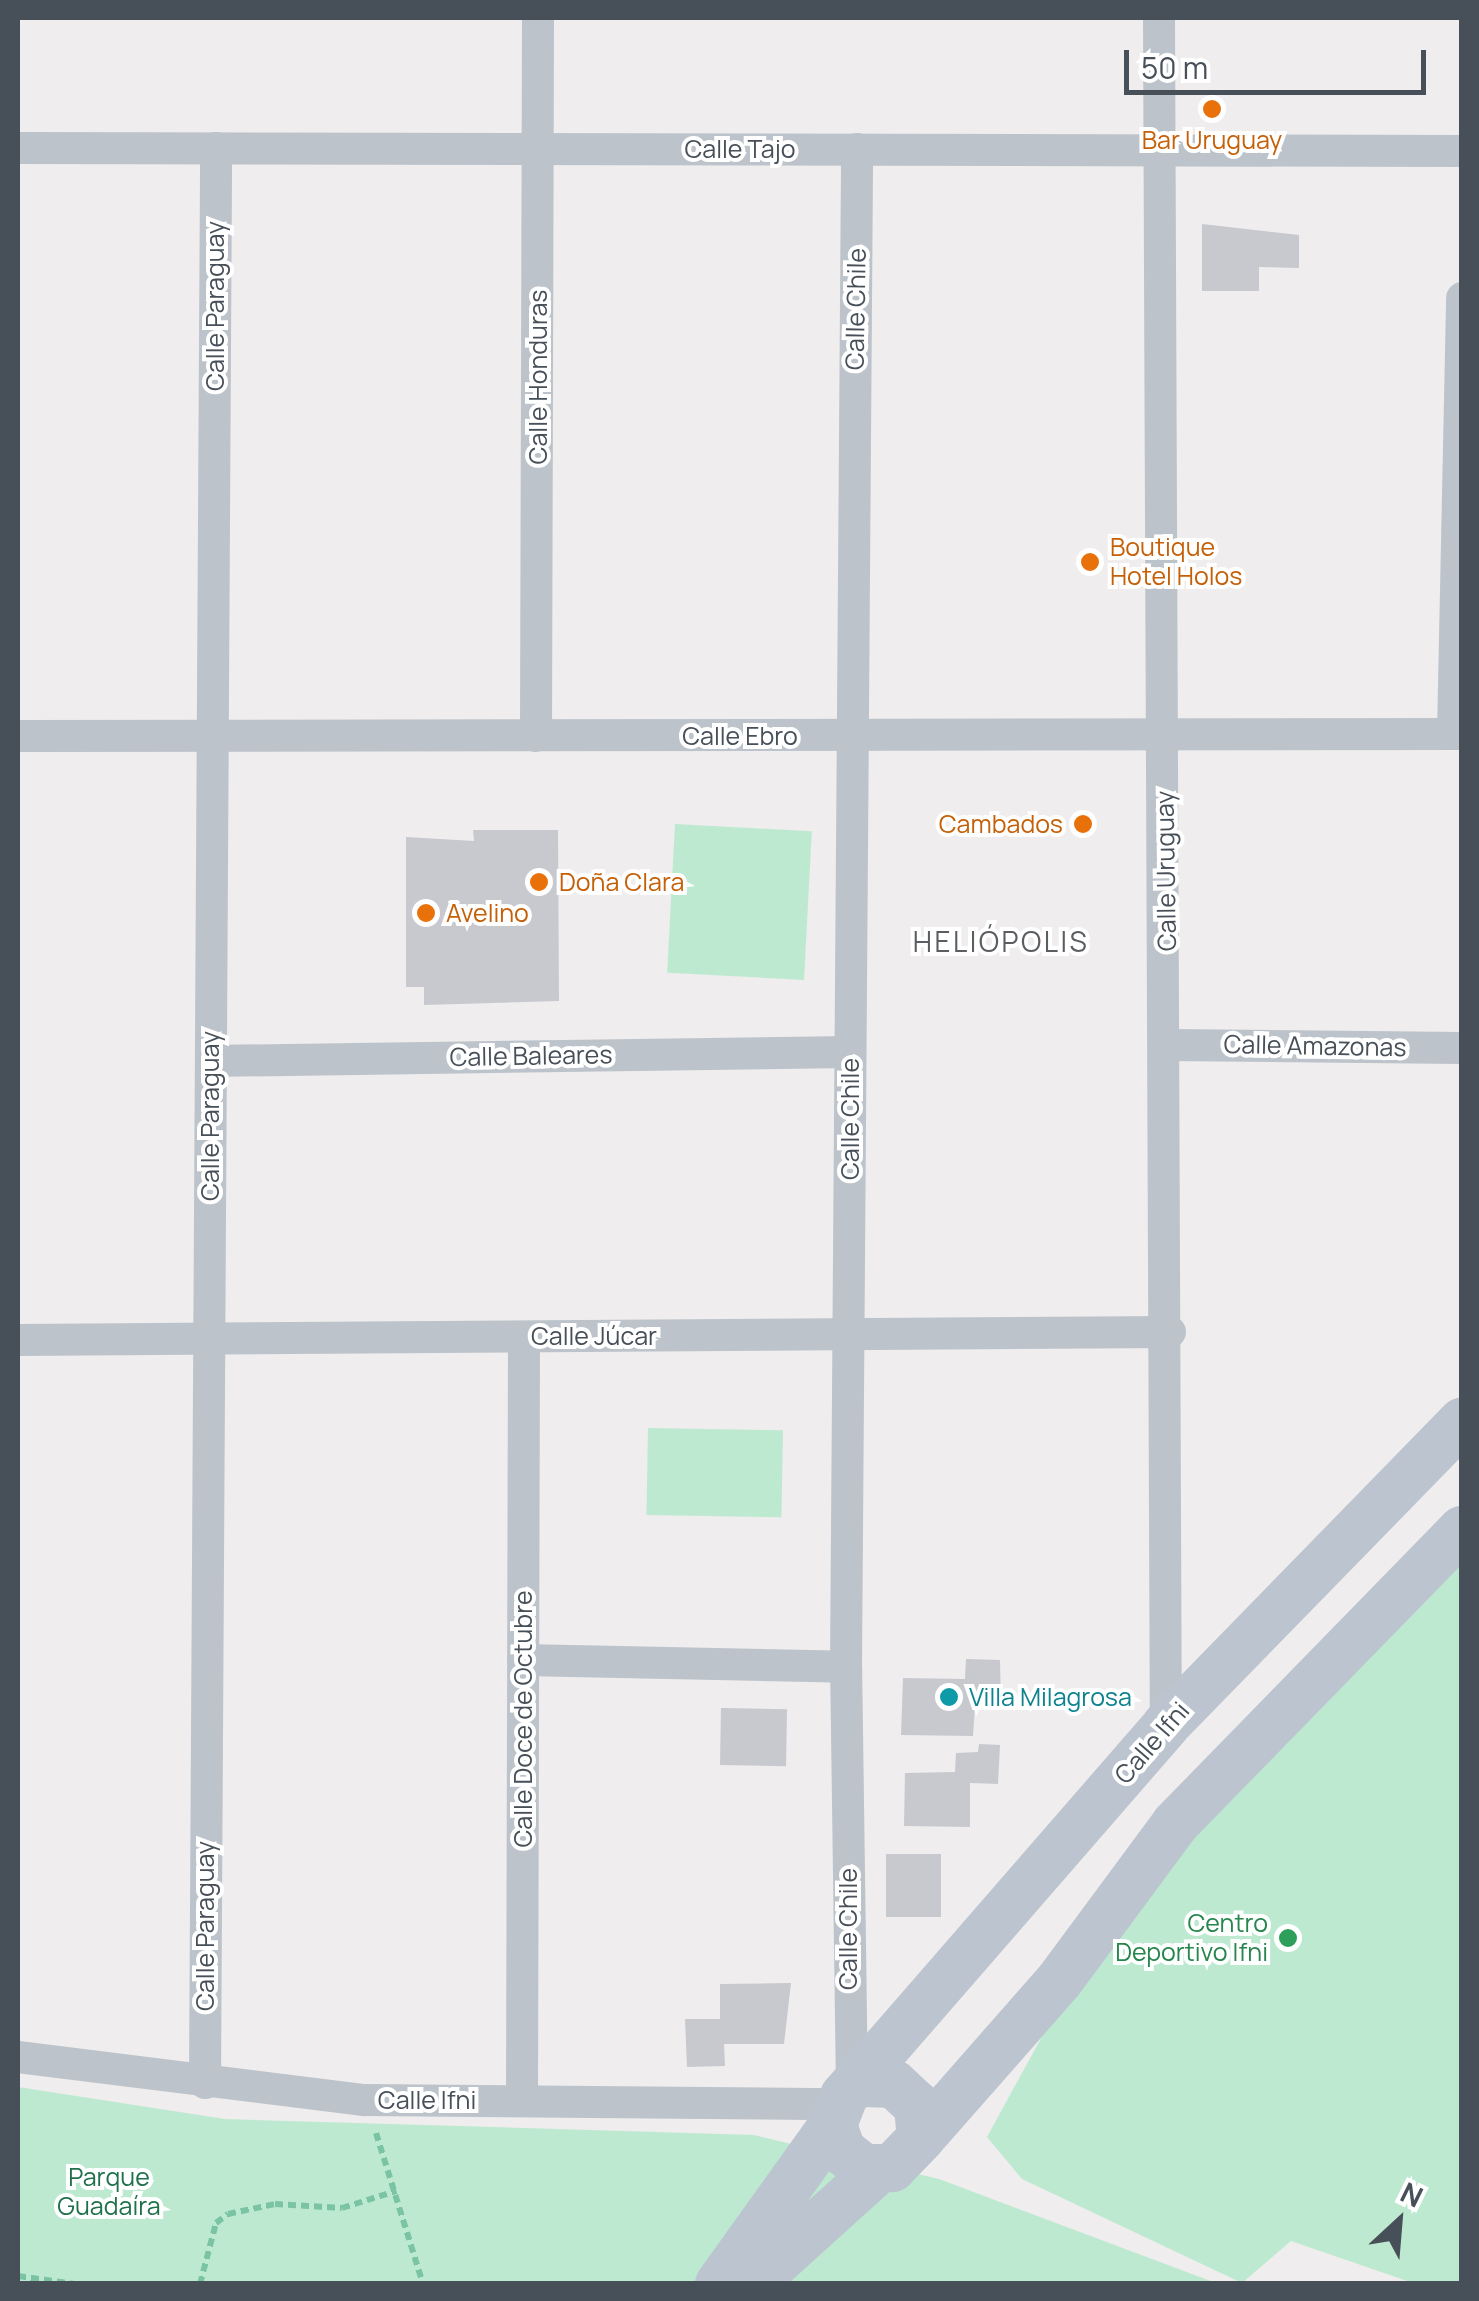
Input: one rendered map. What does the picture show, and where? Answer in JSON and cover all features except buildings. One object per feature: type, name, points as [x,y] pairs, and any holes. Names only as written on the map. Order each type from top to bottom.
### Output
[{"type":"main road","name":"Calle Ifni","points":[[846,2100],[1166,1725],[1462,1422]]},
{"type":"main road","points":[[752,2284],[878,2170],[905,2161],[1059,1981],[1175,1824],[1462,1530]]},
{"type":"main road","points":[[719,2284],[846,2100],[904,2089],[922,2116],[921,2138]]},
{"type":"main road","points":[[846,2100],[842,2152],[878,2170]]},
{"type":"street","name":"Calle Honduras","points":[[536,736],[538,18]]},
{"type":"street","name":"Calle Uruguay","points":[[1159,18],[1170,1332],[1166,1725]]},
{"type":"street","name":"Calle Tajo","points":[[18,148],[1462,150]]},
{"type":"street","name":"Calle Paraguay","points":[[204,2083],[216,148]]},
{"type":"street","name":"Calle Chile","points":[[846,2100],[857,149]]},
{"type":"street","points":[[1457,734],[1462,298]]},
{"type":"street","name":"Calle Ebro","points":[[18,736],[1457,734]]},
{"type":"street","name":"Calle Amazonas","points":[[1168,1044],[1462,1048]]},
{"type":"street","name":"Calle Baleares","points":[[211,1061],[850,1052]]},
{"type":"street","name":"Calle Júcar","points":[[18,1340],[1170,1332]]},
{"type":"street","name":"Calle Doce de Octubre","points":[[522,2100],[524,1337]]},
{"type":"street","points":[[523,1660],[846,1667]]},
{"type":"street","name":"Calle Ifni","points":[[18,2057],[364,2100],[846,2100]]},
{"type":"path","points":[[364,2100],[423,2284]]},
{"type":"path","points":[[200,2284],[216,2223],[228,2214],[275,2204],[342,2208],[396,2191]]},
{"type":"path","points":[[18,2276],[74,2284]]},
{"type":"green space","points":[[675,824],[812,831],[804,980],[667,973]]},
{"type":"green space","points":[[648,1428],[783,1430],[781,1517],[646,1515]]},
{"type":"green space","name":"Centro Deportivo Ifni","points":[[1461,1551],[1461,2283],[1413,2283],[1291,2241],[1242,2283],[1022,2179],[987,2137],[1051,2020],[1185,1846]]},
{"type":"green space","name":"Parque Guadaíra","points":[[18,2087],[225,2119],[754,2135],[939,2179],[1216,2283],[18,2283]]},
{"type":"place","name":"Bar Uruguay","points":[[1212,109]]},
{"type":"place","name":"Boutique Hotel Holos","points":[[1090,562]]},
{"type":"place","name":"Cambados","points":[[1083,824]]},
{"type":"place","name":"Doña Clara","points":[[539,882]]},
{"type":"place","name":"Avelino","points":[[426,913]]},
{"type":"place","name":"Villa Milagrosa","points":[[949,1697]]},
{"type":"place","name":"Centro Deportivo Ifni","points":[[1288,1938]]},
{"type":"district","name":"HELIÓPOLIS","points":[[1001,941]]}]
